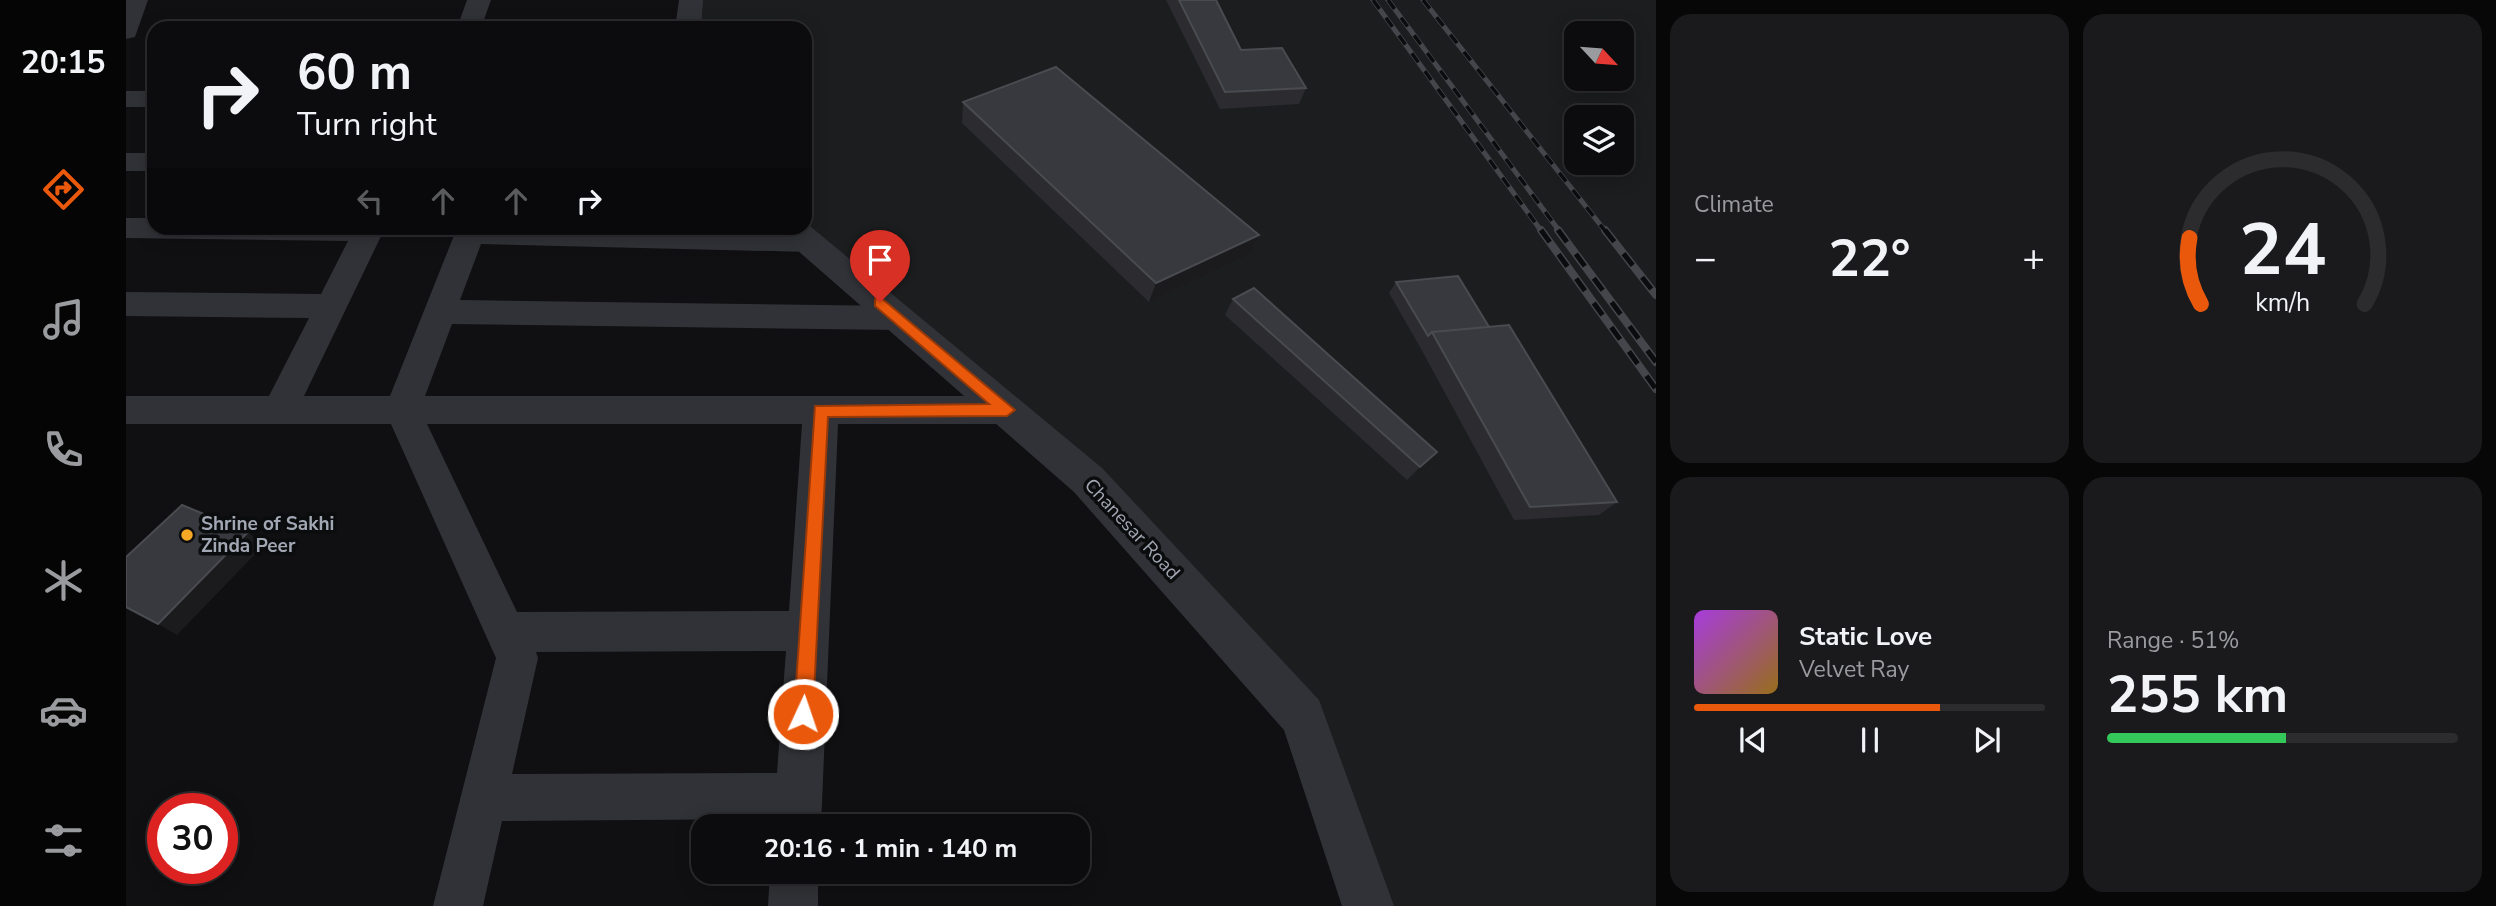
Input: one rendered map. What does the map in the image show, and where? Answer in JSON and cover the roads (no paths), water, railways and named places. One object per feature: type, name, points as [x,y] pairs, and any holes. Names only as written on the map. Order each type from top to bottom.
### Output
[{"type":"street","points":[[136,0],[127,30],[147,29]]},
{"type":"street","points":[[472,21],[480,0]]},
{"type":"street","points":[[689,21],[691,0]]},
{"type":"street","points":[[126,99],[147,99]]},
{"type":"street","points":[[126,162],[147,162]]},
{"type":"street","points":[[126,228],[147,228]]},
{"type":"street","points":[[279,410],[367,235]]},
{"type":"street","points":[[458,906],[517,658],[402,410],[468,235]]},
{"type":"street","name":"Chanesar Road","points":[[801,235],[1088,480],[1303,716],[1368,906]]},
{"type":"street","points":[[126,304],[331,306]]},
{"type":"street","points":[[439,312],[898,317]]},
{"type":"street","points":[[126,410],[1007,410]]},
{"type":"street","points":[[484,798],[798,811],[821,411]]},
{"type":"street","points":[[506,632],[808,631]]},
{"type":"street","points":[[793,906],[794,884]]},
{"type":"railway","points":[[1373,0],[1542,232]]},
{"type":"railway","points":[[1388,0],[1560,232]]},
{"type":"railway","points":[[1423,0],[1606,232]]},
{"type":"railway","points":[[1541,230],[1656,389]]},
{"type":"railway","points":[[1558,230],[1656,362]]},
{"type":"railway","points":[[1605,230],[1656,295]]},
{"type":"place","name":"Shrine of Sakhi Zinda Peer","points":[[187,535]]}]
